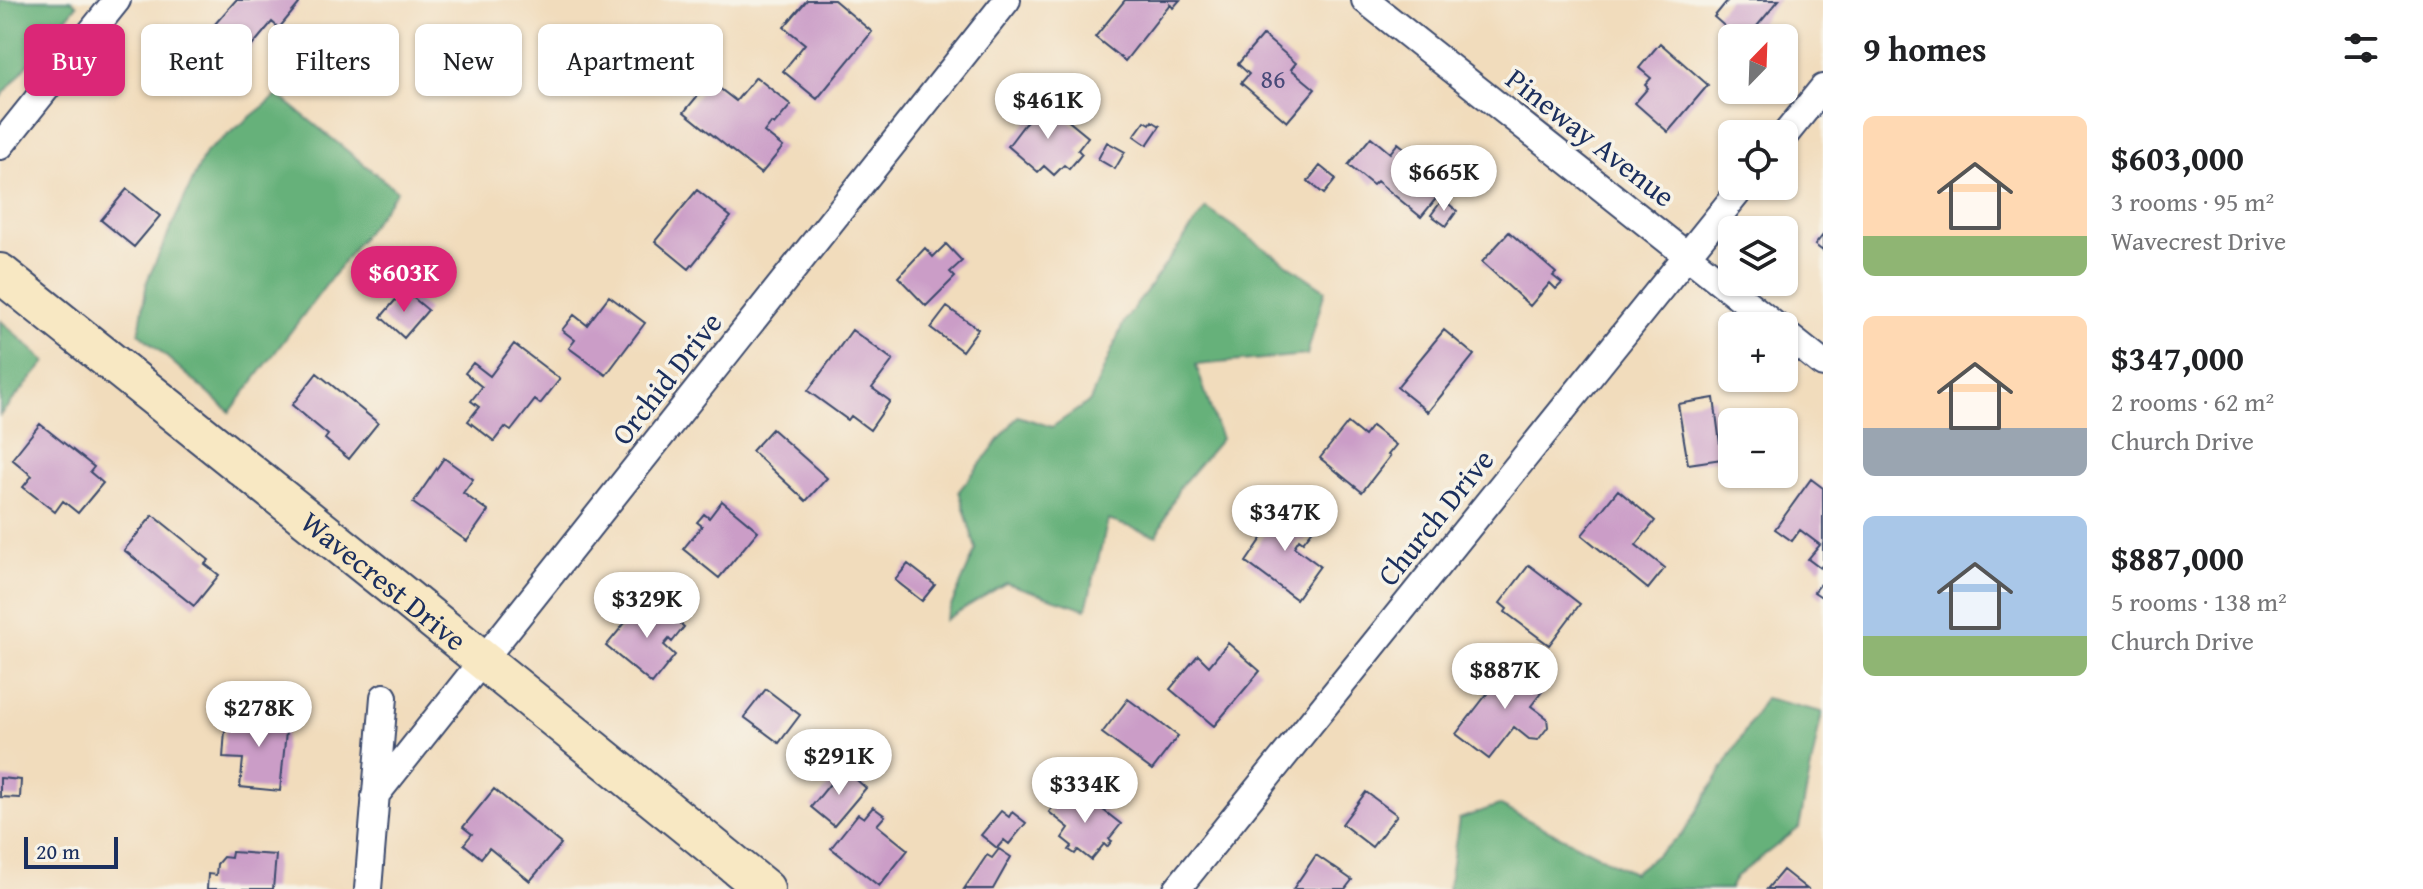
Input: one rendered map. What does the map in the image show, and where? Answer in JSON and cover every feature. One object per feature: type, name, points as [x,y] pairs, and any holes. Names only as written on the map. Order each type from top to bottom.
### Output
[{"type":"street","points":[[0,146],[117,0]]},
{"type":"street","name":"Orchid Drive","points":[[375,796],[1007,0]]},
{"type":"street","name":"Pineway Avenue","points":[[1365,0],[1758,312]]},
{"type":"street","points":[[1797,120],[1823,88]]},
{"type":"street","name":"Church Drive","points":[[1177,889],[1732,200]]},
{"type":"street","name":"Wavecrest Drive","points":[[0,273],[765,889]]},
{"type":"street","points":[[1798,344],[1823,364]]},
{"type":"street","points":[[368,889],[384,697]]},
{"type":"green space","points":[[0,0],[72,0],[77,5],[61,24],[24,24],[24,69],[0,98]]},
{"type":"green space","points":[[279,96],[397,191],[230,412],[139,333],[147,281],[205,153]]},
{"type":"green space","points":[[1206,208],[1325,290],[1307,355],[1196,365],[1221,439],[1179,488],[1157,536],[1108,520],[1086,609],[1006,583],[945,620],[976,549],[959,491],[1018,416],[1052,427],[1090,401],[1124,322]]},
{"type":"green space","points":[[0,320],[46,362],[0,415]]},
{"type":"green space","points":[[1765,698],[1822,712],[1799,828],[1736,877],[1730,889],[1448,889],[1459,819],[1499,805],[1633,873],[1683,834]]},
{"type":"building","points":[[236,0],[295,0],[299,4],[282,24],[268,24],[252,46],[252,24],[215,24]]},
{"type":"building","points":[[807,0],[834,0],[872,32],[817,99],[783,71],[805,44],[784,27]]},
{"type":"building","points":[[1125,0],[1180,0],[1173,8],[1170,4],[1125,61],[1095,37]]},
{"type":"building","points":[[1728,0],[1779,0],[1759,24],[1722,24],[1714,17]]},
{"type":"building","points":[[1263,35],[1296,63],[1291,69],[1315,89],[1287,122],[1241,83],[1249,74],[1238,64]]},
{"type":"building","points":[[1660,43],[1708,85],[1668,132],[1635,103],[1648,88],[1645,85],[1651,78],[1639,68]]},
{"type":"building","points":[[756,77],[791,105],[764,132],[783,147],[761,174],[684,112],[697,96],[723,96],[723,91],[736,101]]},
{"type":"building","points":[[1043,100],[1088,137],[1078,150],[1082,154],[1069,169],[1064,165],[1054,175],[1044,166],[1038,172],[1008,146]]},
{"type":"building","points":[[1145,121],[1160,126],[1147,145],[1134,136]]},
{"type":"building","points":[[1371,137],[1390,153],[1398,143],[1448,184],[1421,217],[1377,181],[1373,185],[1348,165]]},
{"type":"building","points":[[1107,142],[1125,152],[1115,169],[1098,159]]},
{"type":"building","points":[[1320,166],[1336,179],[1324,194],[1308,181]]},
{"type":"building","points":[[127,189],[160,216],[134,247],[101,220]]},
{"type":"building","points":[[697,190],[731,217],[689,269],[655,241]]},
{"type":"building","points":[[1443,199],[1457,211],[1446,226],[1431,215]]},
{"type":"building","points":[[1509,232],[1556,273],[1553,276],[1562,283],[1556,289],[1550,283],[1530,306],[1482,262]]},
{"type":"building","points":[[1823,235],[1823,251],[1815,245]]},
{"type":"building","points":[[946,244],[962,261],[950,272],[955,277],[926,306],[898,277],[925,248],[933,257]]},
{"type":"building","points":[[404,290],[428,310],[404,338],[381,317]]},
{"type":"building","points":[[609,296],[645,323],[606,375],[569,348],[575,340],[562,330],[574,315],[587,325]]},
{"type":"building","points":[[947,307],[978,329],[962,351],[931,328]]},
{"type":"building","points":[[852,330],[893,360],[872,388],[890,401],[870,430],[851,416],[848,420],[808,391]]},
{"type":"building","points":[[1444,330],[1474,355],[1428,412],[1397,387]]},
{"type":"building","points":[[514,344],[560,379],[540,404],[535,400],[511,431],[505,427],[494,441],[468,421],[479,407],[471,401],[482,387],[465,373],[473,363],[490,376]]},
{"type":"building","points":[[317,373],[378,423],[349,459],[325,439],[328,435],[292,405]]},
{"type":"building","points":[[1714,398],[1718,460],[1688,464],[1678,404]]},
{"type":"building","points":[[1348,423],[1364,436],[1372,426],[1396,445],[1362,492],[1320,458]]},
{"type":"building","points":[[40,424],[94,467],[90,472],[103,483],[78,513],[63,501],[55,512],[23,487],[32,476],[12,459]]},
{"type":"building","points":[[772,429],[827,478],[806,501],[752,451]]},
{"type":"building","points":[[444,458],[473,479],[463,493],[488,511],[467,541],[413,503]]},
{"type":"building","points":[[1811,479],[1823,488],[1823,564],[1820,568],[1808,559],[1820,545],[1800,530],[1792,541],[1775,529]]},
{"type":"building","points":[[1618,490],[1655,521],[1636,545],[1665,568],[1648,589],[1582,535]]},
{"type":"building","points":[[722,501],[758,531],[719,578],[683,549],[702,526],[697,522],[704,514],[709,518]]},
{"type":"building","points":[[1285,505],[1315,527],[1303,542],[1299,539],[1294,547],[1320,566],[1296,599],[1246,562]]},
{"type":"building","points":[[153,515],[209,560],[205,564],[219,575],[194,606],[124,550]]},
{"type":"building","points":[[908,564],[935,585],[922,601],[895,580]]},
{"type":"building","points":[[1529,565],[1580,604],[1549,645],[1505,612],[1507,609],[1500,603]]},
{"type":"building","points":[[1823,581],[1823,598],[1814,592]]},
{"type":"building","points":[[647,596],[684,627],[672,642],[669,639],[664,645],[675,655],[652,684],[606,646]]},
{"type":"building","points":[[1228,643],[1260,671],[1214,726],[1170,689],[1198,655],[1209,666]]},
{"type":"building","points":[[1502,657],[1544,689],[1531,706],[1547,718],[1548,727],[1538,740],[1529,739],[1514,727],[1489,759],[1456,734],[1497,681],[1488,675]]},
{"type":"building","points":[[766,689],[800,715],[779,743],[744,717]]},
{"type":"building","points":[[1128,699],[1178,736],[1152,770],[1102,733]]},
{"type":"building","points":[[248,709],[288,712],[280,791],[240,787],[243,759],[223,758],[225,730],[246,731]]},
{"type":"building","points":[[843,768],[866,788],[834,826],[811,807]]},
{"type":"building","points":[[0,778],[21,780],[20,798],[0,797]]},
{"type":"building","points":[[494,789],[561,844],[530,881],[489,848],[481,858],[464,844],[472,834],[463,827]]},
{"type":"building","points":[[1366,792],[1397,815],[1372,847],[1342,824]]},
{"type":"building","points":[[1074,794],[1086,803],[1089,799],[1121,824],[1109,839],[1112,841],[1107,847],[1104,844],[1091,860],[1078,850],[1075,854],[1069,850],[1072,846],[1062,838],[1069,828],[1049,812],[1059,799],[1066,804]]},
{"type":"building","points":[[873,807],[885,816],[877,825],[908,850],[879,886],[831,848],[858,814],[864,818]]},
{"type":"building","points":[[1001,811],[1009,817],[1012,812],[1026,823],[1009,844],[1004,840],[997,848],[981,835]]},
{"type":"building","points":[[999,849],[1011,857],[993,889],[964,889],[987,855],[992,858]]},
{"type":"building","points":[[232,852],[276,855],[273,889],[207,889],[208,874],[216,875],[217,864],[223,857],[231,858]]},
{"type":"building","points":[[1316,855],[1352,880],[1345,889],[1293,889]]},
{"type":"building","points":[[1783,870],[1807,889],[1767,889]]}]
